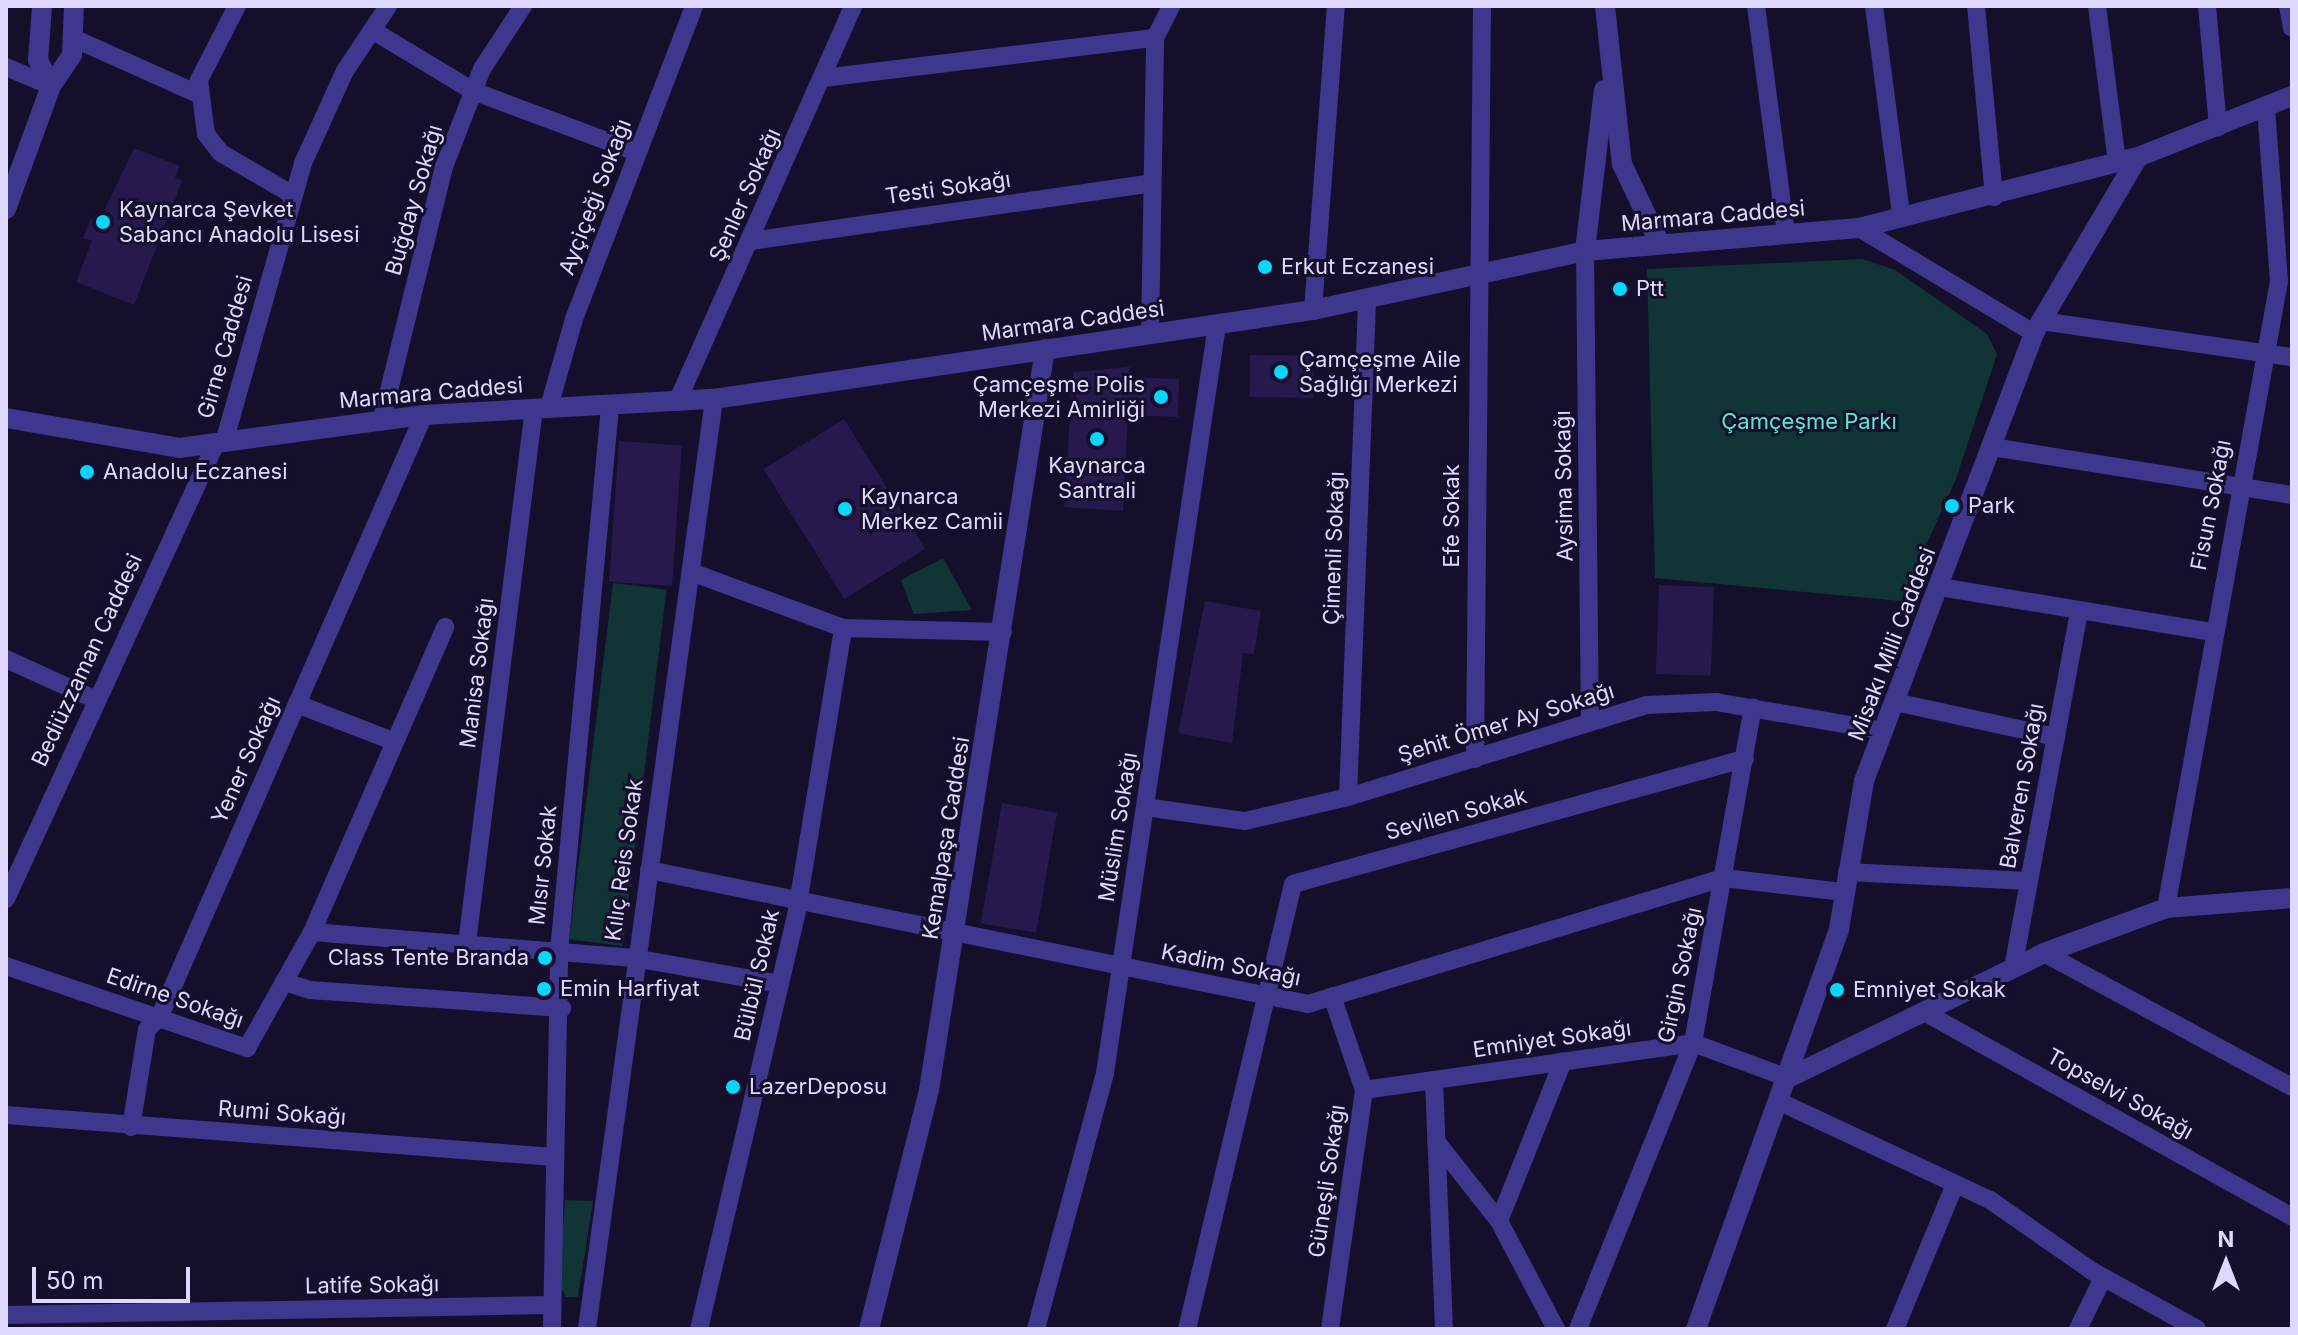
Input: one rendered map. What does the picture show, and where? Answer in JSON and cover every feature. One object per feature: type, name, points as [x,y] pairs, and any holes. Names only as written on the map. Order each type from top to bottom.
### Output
[{"type":"street","points":[[42,6],[38,60],[51,86]]},
{"type":"street","points":[[6,209],[51,86],[72,55],[74,6]]},
{"type":"street","points":[[237,6],[207,57],[198,94],[206,134],[221,153],[293,195]]},
{"type":"street","name":"Girne Caddesi","points":[[220,441],[293,195],[324,113],[388,6]]},
{"type":"street","name":"Buğday Sokağı","points":[[382,419],[444,167],[473,91],[523,6]]},
{"type":"street","name":"Ayçiçeği Sokağı","points":[[542,408],[636,152],[694,6]]},
{"type":"street","name":"Şenler Sokağı","points":[[677,402],[853,6]]},
{"type":"street","points":[[1313,310],[1336,6]]},
{"type":"street","name":"Efe Sokak","points":[[1475,759],[1477,274],[1482,6]]},
{"type":"street","points":[[1605,6],[1607,66],[1628,187],[1660,244]]},
{"type":"street","points":[[1756,6],[1786,235]]},
{"type":"street","points":[[1874,6],[1901,215]]},
{"type":"street","points":[[1976,6],[1994,197]]},
{"type":"street","points":[[2097,6],[2117,163]]},
{"type":"street","points":[[2207,6],[2218,128]]},
{"type":"street","points":[[2288,6],[2292,28]]},
{"type":"street","points":[[1150,333],[1155,38],[1165,8]]},
{"type":"street","points":[[372,30],[473,91],[636,152]]},
{"type":"street","points":[[73,38],[198,94]]},
{"type":"street","points":[[823,78],[1155,38]]},
{"type":"street","points":[[1585,251],[1607,66]]},
{"type":"street","points":[[6,67],[51,86]]},
{"type":"street","points":[[2138,157],[2266,109],[2292,96]]},
{"type":"street","name":"Fisun Sokağı","points":[[2166,908],[2211,632],[2279,281],[2266,109]]},
{"type":"street","name":"Marmara Caddesi","points":[[6,418],[157,447],[424,415],[714,399],[1313,310],[1585,251],[1859,228],[1901,215],[1994,197],[2138,157]]},
{"type":"street","name":"Misakı Milli Caddesi","points":[[1696,1329],[1788,1078],[1846,882],[1864,781],[2037,327],[2138,157]]},
{"type":"street","name":"Testi Sokağı","points":[[751,241],[1152,183]]},
{"type":"street","points":[[1859,228],[2037,327],[2264,358],[2292,357]]},
{"type":"street","name":"Aysima Sokağı","points":[[1585,251],[1590,722]]},
{"type":"street","name":"Çimenli Sokağı","points":[[1348,797],[1367,300]]},
{"type":"street","name":"Müslim Sokağı","points":[[1036,1329],[1105,1073],[1217,325]]},
{"type":"street","name":"Kemalpaşa Caddesi","points":[[869,1329],[929,1090],[956,935],[1045,349]]},
{"type":"street","name":"Kılıç Reis Sokak","points":[[587,1329],[634,958],[714,399]]},
{"type":"street","name":"Mısır Sokak","points":[[552,1329],[548,1305],[562,1008],[559,951],[610,407]]},
{"type":"street","name":"Manisa Sokağı","points":[[467,943],[542,408]]},
{"type":"street","name":"Yener Sokağı","points":[[131,1127],[147,1029],[159,1018],[424,415]]},
{"type":"street","name":"Bediüzzaman Caddesi","points":[[6,899],[12,865],[220,441]]},
{"type":"street","points":[[1992,447],[2238,491],[2292,495]]},
{"type":"street","points":[[691,572],[843,628],[1003,632]]},
{"type":"street","points":[[1940,587],[2079,613],[2211,632]]},
{"type":"street","name":"Balveren Sokağı","points":[[2013,968],[2079,613]]},
{"type":"street","name":"Edirne Sokağı","points":[[6,966],[247,1048],[312,932],[445,627]]},
{"type":"street","name":"Bülbül Sokak","points":[[699,1329],[798,901],[843,628]]},
{"type":"street","points":[[6,659],[94,699]]},
{"type":"street","points":[[1895,702],[2056,737]]},
{"type":"street","points":[[297,704],[393,741]]},
{"type":"street","name":"Şehit Ömer Ay Sokağı","points":[[1145,807],[1245,821],[1348,797],[1647,705],[1753,707],[1884,731]]},
{"type":"street","name":"Girgin Sokağı","points":[[1578,1329],[1693,1043],[1753,707]]},
{"type":"street","name":"Sevilen Sokak","points":[[1268,999],[1293,884],[1745,759]]},
{"type":"street","name":"Kadim Sokağı","points":[[649,870],[1268,999],[1308,1004],[1724,878],[1846,882],[2029,881]]},
{"type":"street","points":[[1788,1078],[2044,953],[2166,908],[2292,898]]},
{"type":"street","points":[[312,932],[634,958],[780,984]]},
{"type":"street","points":[[2044,953],[2292,1087]]},
{"type":"street","points":[[284,982],[310,990],[562,1008]]},
{"type":"street","name":"Güneşli Sokağı","points":[[1330,1329],[1364,1090],[1332,996]]},
{"type":"street","points":[[1187,1329],[1268,999]]},
{"type":"street","name":"Topselvi Sokağı","points":[[1924,1012],[2292,1217]]},
{"type":"street","name":"Emniyet Sokağı","points":[[1364,1090],[1693,1043],[1788,1078]]},
{"type":"street","points":[[1499,1221],[1563,1061]]},
{"type":"street","points":[[1434,1080],[1444,1329]]},
{"type":"street","points":[[1780,1102],[1955,1184],[2103,1278],[2197,1329]]},
{"type":"street","name":"Rumi Sokağı","points":[[6,1115],[131,1127],[554,1157]]},
{"type":"street","points":[[1436,1141],[1499,1221],[1556,1329]]},
{"type":"street","points":[[1895,1329],[1955,1184]]},
{"type":"street","points":[[2078,1329],[2103,1278]]},
{"type":"street","name":"Latife Sokağı","points":[[6,1315],[548,1305]]},
{"type":"green space","name":"Çamçeşme Parkı","points":[[1863,259],[1895,270],[1987,334],[1997,354],[1956,479],[1901,601],[1655,578],[1647,269]]},
{"type":"green space","points":[[943,558],[972,610],[914,614],[901,580]]},
{"type":"green space","points":[[613,583],[667,590],[623,946],[569,939]]},
{"type":"green space","points":[[565,1200],[593,1201],[578,1297],[566,1297],[559,1284]]},
{"type":"building","points":[[134,148],[180,166],[175,178],[182,181],[134,305],[76,282],[92,241],[83,238],[91,218],[99,222]]},
{"type":"building","name":"Çamçeşme Aile Sağlığı Merkezi","points":[[1250,355],[1314,356],[1313,398],[1249,397]]},
{"type":"building","name":"Kaynarca Santrali","points":[[1130,367],[1129,377],[1179,379],[1178,417],[1128,415],[1123,511],[1064,507],[1073,372]]},
{"type":"building","name":"Kaynarca Merkez Camii","points":[[844,419],[925,549],[845,599],[763,469]]},
{"type":"building","points":[[619,441],[682,445],[672,586],[609,582]]},
{"type":"building","points":[[1659,585],[1714,587],[1711,676],[1656,674]]},
{"type":"building","points":[[1205,601],[1261,611],[1254,654],[1243,653],[1232,743],[1178,733]]},
{"type":"building","points":[[1002,803],[1057,813],[1036,933],[981,923]]},
{"type":"place","name":"Kaynarca Şevket Sabancı Anadolu Lisesi","points":[[103,222]]},
{"type":"place","name":"Erkut Eczanesi","points":[[1265,267]]},
{"type":"place","name":"Ptt","points":[[1620,289]]},
{"type":"place","name":"Çamçeşme Aile Sağlığı Merkezi","points":[[1281,372]]},
{"type":"place","name":"Çamçeşme Polis Merkezi Amirliği","points":[[1161,397]]},
{"type":"place","name":"Kaynarca Santrali","points":[[1097,439]]},
{"type":"place","name":"Anadolu Eczanesi","points":[[87,472]]},
{"type":"place","name":"Park","points":[[1952,506]]},
{"type":"place","name":"Kaynarca Merkez Camii","points":[[845,509]]},
{"type":"place","name":"Class Tente Branda","points":[[545,958]]},
{"type":"place","name":"Emin Harfiyat","points":[[544,989]]},
{"type":"place","name":"Emniyet Sokak","points":[[1837,990]]},
{"type":"place","name":"LazerDeposu","points":[[733,1087]]}]
